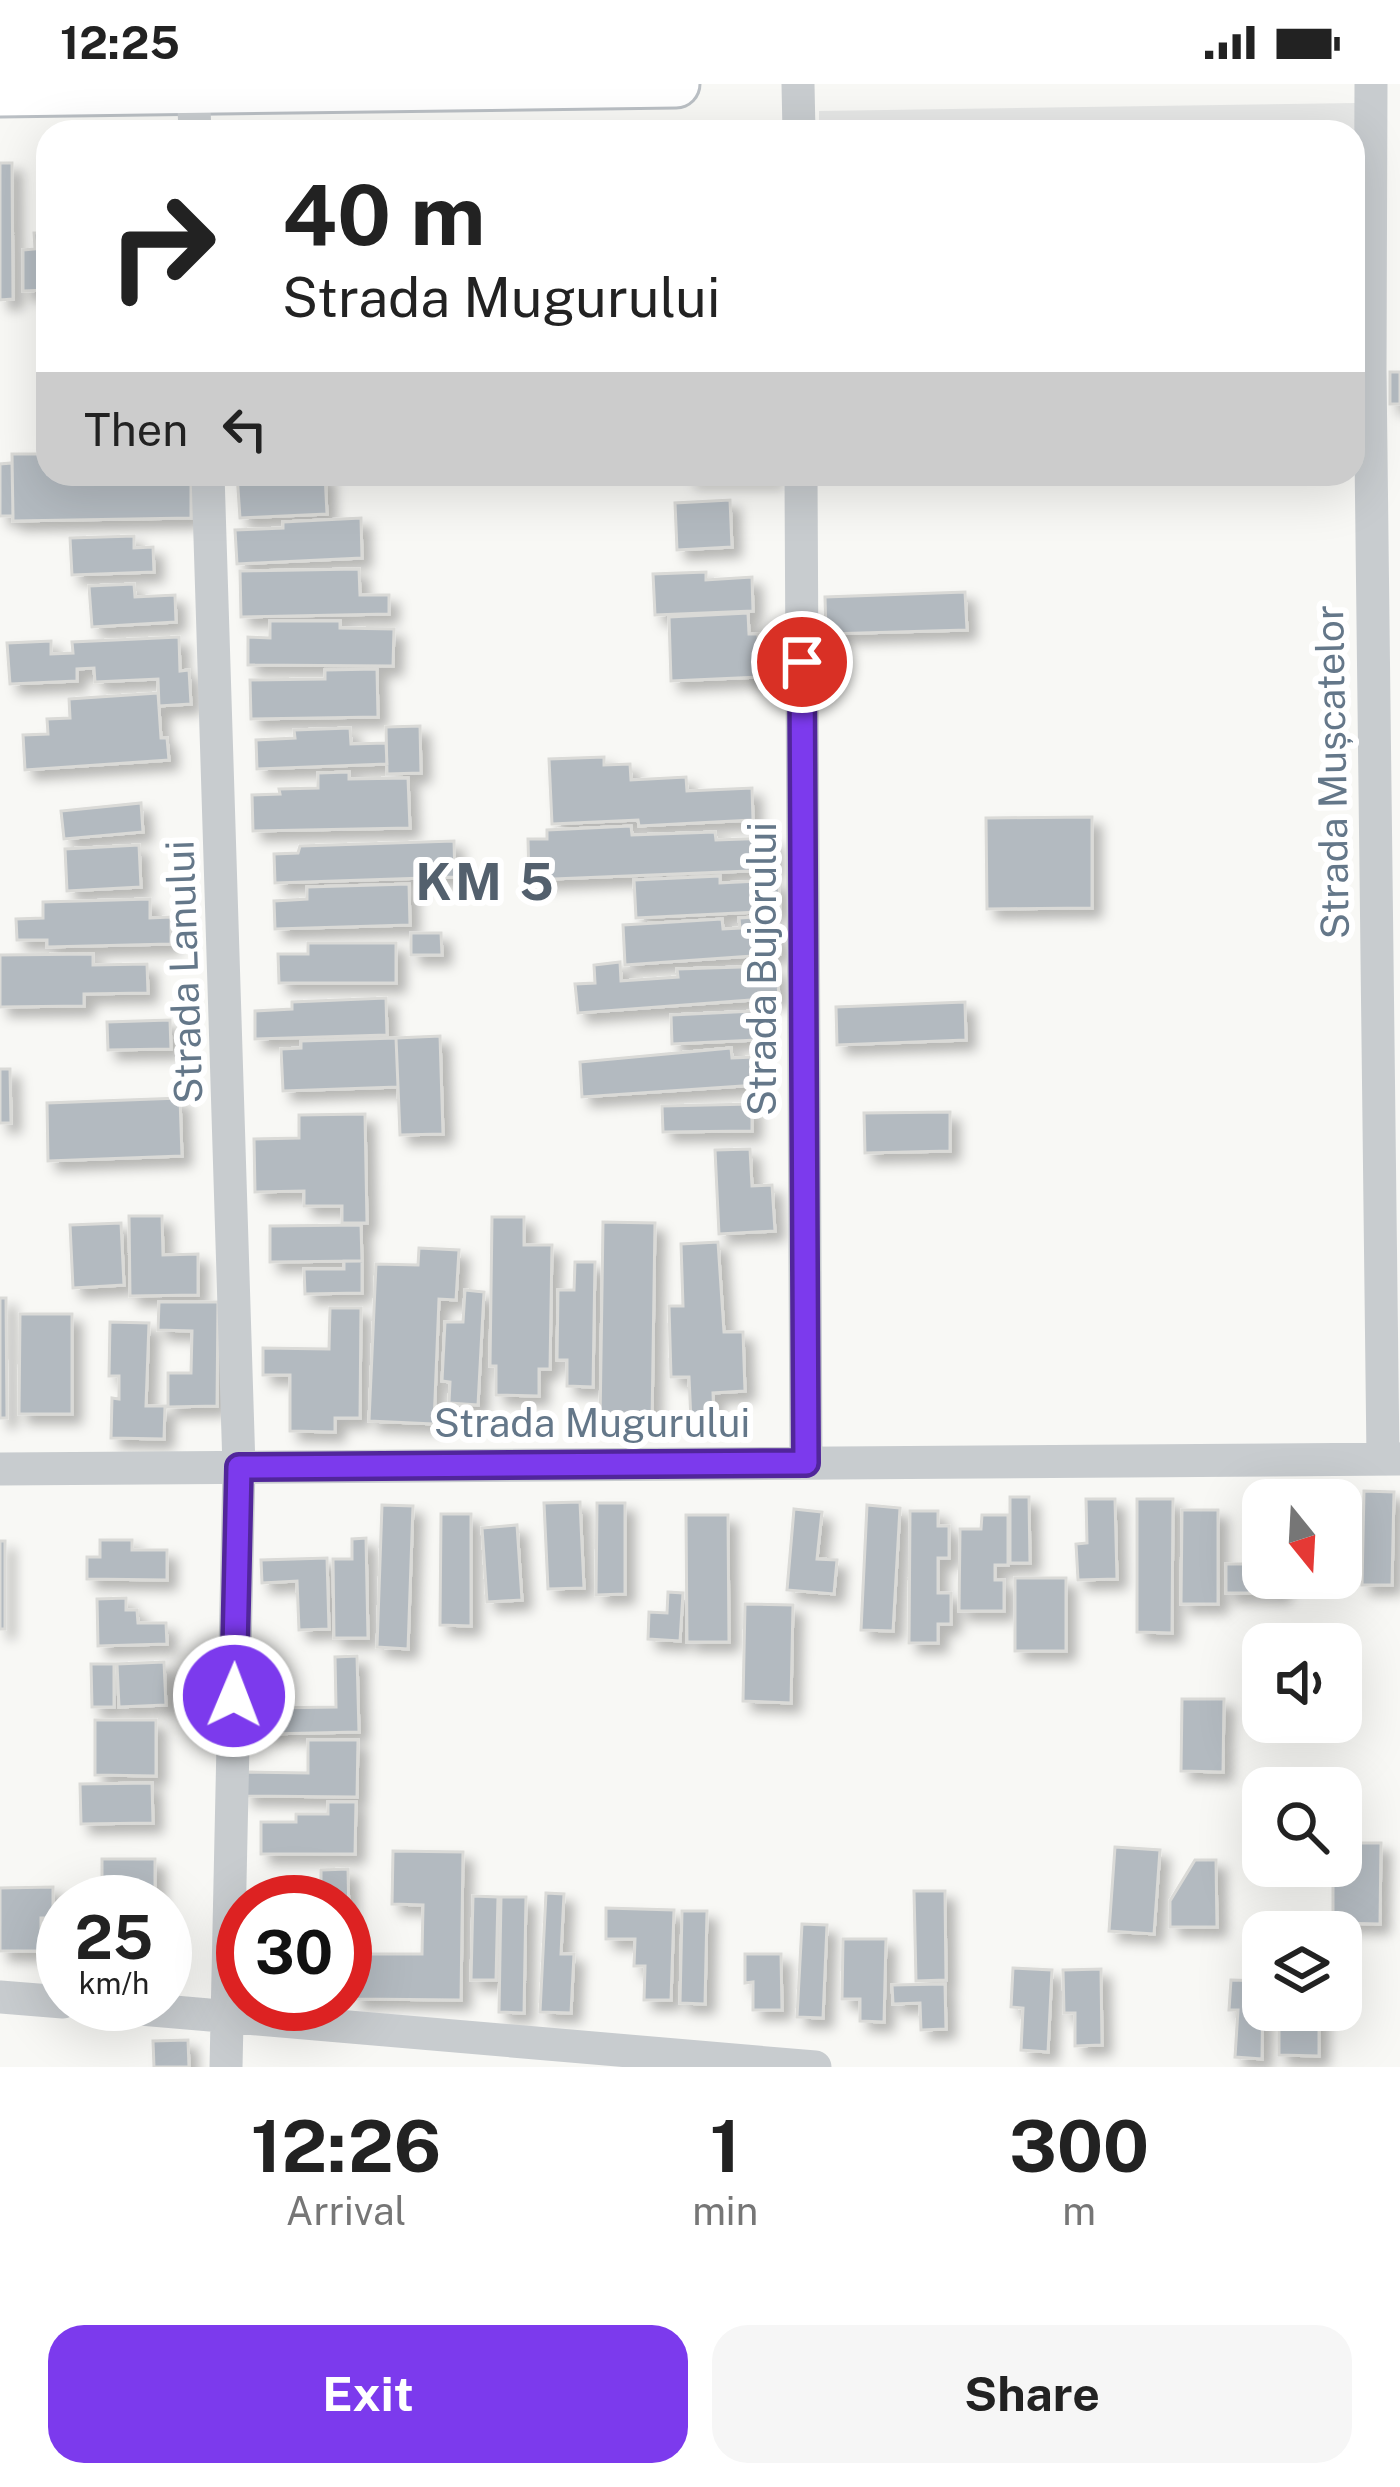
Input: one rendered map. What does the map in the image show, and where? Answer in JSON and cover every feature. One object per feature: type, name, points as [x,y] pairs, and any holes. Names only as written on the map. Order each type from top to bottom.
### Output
[{"type":"street","points":[[0,94],[194,102],[676,84]]},
{"type":"street","points":[[798,84],[799,120]]},
{"type":"street","name":"Strada Mușcatelor","points":[[1365,256],[1371,84]]},
{"type":"street","name":"Strada Lanului","points":[[208,486],[239,1467],[230,1875]]},
{"type":"street","name":"Strada Bujorului","points":[[801,486],[806,1463]]},
{"type":"street","name":"Strada Mușcatelor","points":[[1364,486],[1391,1459]]},
{"type":"street","name":"Strada Mugurului","points":[[0,1469],[1391,1459]]},
{"type":"street","points":[[0,1997],[36,2000]]},
{"type":"street","points":[[372,2029],[815,2067]]},
{"type":"street","name":"Strada Lanului","points":[[226,2067],[227,2031]]},
{"type":"shaded area","points":[[1356,103],[1356,120],[819,120],[819,111]]},
{"type":"building","points":[[0,163],[12,163],[13,299],[0,300]]},
{"type":"building","points":[[36,233],[36,290],[23,291],[23,250],[35,249]]},
{"type":"building","points":[[1390,372],[1400,372],[1400,404],[1390,404]]},
{"type":"building","points":[[12,454],[36,454],[36,486],[191,486],[191,518],[13,521]]},
{"type":"building","points":[[12,463],[13,516],[0,516],[0,464]]},
{"type":"building","points":[[238,486],[326,486],[327,514],[240,518]]},
{"type":"building","points":[[730,500],[732,547],[677,550],[675,503]]},
{"type":"building","points":[[361,518],[362,558],[237,564],[235,530]]},
{"type":"building","points":[[134,536],[134,548],[153,547],[154,572],[72,575],[70,538]]},
{"type":"building","points":[[359,569],[360,595],[389,595],[389,614],[241,617],[240,571]]},
{"type":"building","points":[[706,572],[706,580],[752,577],[753,611],[655,615],[653,574]]},
{"type":"building","points":[[134,584],[135,597],[175,595],[176,622],[92,627],[89,586]]},
{"type":"building","points":[[965,592],[967,630],[826,634],[825,597]]},
{"type":"building","points":[[748,613],[749,634],[758,634],[760,677],[671,681],[669,617]]},
{"type":"building","points":[[270,621],[340,621],[340,628],[394,629],[393,666],[248,665],[248,637],[270,638]]},
{"type":"building","points":[[179,637],[180,671],[189,670],[191,704],[159,706],[158,679],[95,682],[94,668],[77,669],[77,681],[10,684],[7,643],[51,641],[51,654],[73,653],[72,642]]},
{"type":"building","points":[[377,669],[378,717],[251,719],[250,680],[325,679],[325,670]]},
{"type":"building","points":[[158,693],[161,738],[167,738],[169,760],[25,770],[23,735],[48,734],[47,719],[70,718],[69,699]]},
{"type":"building","points":[[420,726],[421,773],[387,774],[386,727]]},
{"type":"building","points":[[350,728],[351,744],[386,743],[387,764],[257,769],[256,740],[295,738],[294,730]]},
{"type":"building","points":[[604,757],[604,765],[630,764],[631,780],[686,777],[687,791],[752,788],[753,820],[639,826],[638,820],[552,824],[549,759]]},
{"type":"building","points":[[349,772],[349,779],[408,778],[410,828],[253,831],[252,795],[318,788],[318,773]]},
{"type":"building","points":[[141,803],[143,832],[64,839],[61,811]]},
{"type":"building","points":[[1092,817],[1092,908],[987,909],[986,818]]},
{"type":"building","points":[[631,826],[632,835],[715,832],[716,840],[773,838],[774,870],[529,880],[528,839],[547,839],[547,830]]},
{"type":"building","points":[[454,841],[455,877],[275,883],[274,854],[298,853],[300,846]]},
{"type":"building","points":[[139,845],[141,887],[67,891],[65,849]]},
{"type":"building","points":[[720,876],[720,883],[779,880],[780,911],[636,918],[634,880]]},
{"type":"building","points":[[409,884],[410,925],[275,929],[274,901],[307,899],[307,887]]},
{"type":"building","points":[[150,899],[150,918],[171,917],[171,944],[47,947],[47,940],[17,940],[16,919],[43,918],[43,902]]},
{"type":"building","points":[[771,916],[772,931],[756,935],[778,933],[780,954],[625,965],[623,925],[722,919],[723,929],[740,928],[739,918]]},
{"type":"building","points":[[411,933],[441,933],[442,955],[411,955]]},
{"type":"building","points":[[308,943],[396,943],[396,983],[279,983],[278,954],[308,954]]},
{"type":"building","points":[[93,954],[93,965],[147,964],[148,993],[84,994],[84,1006],[0,1007],[0,955]]},
{"type":"building","points":[[620,962],[621,981],[678,977],[677,969],[777,966],[779,998],[578,1013],[575,984],[595,983],[594,965]]},
{"type":"building","points":[[386,998],[387,1035],[255,1039],[255,1011],[292,1009],[292,1002]]},
{"type":"building","points":[[965,1002],[966,1040],[837,1045],[836,1007]]},
{"type":"building","points":[[755,1011],[757,1040],[672,1044],[671,1015]]},
{"type":"building","points":[[170,1020],[171,1049],[108,1050],[107,1022]]},
{"type":"building","points":[[440,1036],[443,1134],[400,1135],[396,1038]]},
{"type":"building","points":[[396,1038],[398,1087],[283,1091],[281,1049],[301,1048],[301,1041]]},
{"type":"building","points":[[731,1048],[732,1058],[755,1057],[757,1085],[582,1097],[580,1062]]},
{"type":"building","points":[[0,1069],[10,1069],[11,1123],[0,1123]]},
{"type":"building","points":[[180,1098],[182,1156],[48,1161],[47,1103]]},
{"type":"building","points":[[752,1104],[752,1131],[663,1132],[662,1106]]},
{"type":"building","points":[[950,1112],[950,1151],[865,1153],[864,1113]]},
{"type":"building","points":[[365,1114],[367,1223],[342,1223],[342,1206],[304,1206],[304,1191],[255,1192],[254,1139],[299,1138],[299,1115]]},
{"type":"building","points":[[750,1149],[752,1186],[772,1185],[775,1231],[719,1234],[715,1150]]},
{"type":"building","points":[[129,1216],[162,1216],[163,1255],[198,1254],[198,1295],[130,1296]]},
{"type":"building","points":[[492,1217],[524,1217],[524,1245],[552,1245],[550,1369],[539,1369],[539,1396],[496,1395],[496,1366],[490,1366]]},
{"type":"building","points":[[603,1222],[655,1223],[652,1424],[600,1423]]},
{"type":"building","points":[[121,1223],[124,1285],[73,1288],[70,1225]]},
{"type":"building","points":[[361,1225],[362,1261],[270,1262],[270,1226]]},
{"type":"building","points":[[718,1242],[724,1332],[743,1332],[745,1391],[713,1393],[714,1420],[691,1421],[689,1377],[671,1377],[669,1306],[683,1306],[681,1244]]},
{"type":"building","points":[[419,1248],[459,1250],[456,1300],[439,1299],[434,1424],[369,1421],[376,1264],[418,1265]]},
{"type":"building","points":[[344,1261],[362,1261],[362,1293],[305,1294],[304,1269],[344,1269]]},
{"type":"building","points":[[575,1262],[595,1262],[593,1387],[567,1386],[567,1360],[557,1360],[558,1290],[574,1290]]},
{"type":"building","points":[[465,1290],[484,1292],[478,1405],[449,1403],[450,1382],[442,1381],[445,1322],[463,1322]]},
{"type":"building","points":[[0,1298],[6,1298],[7,1418],[0,1418]]},
{"type":"building","points":[[159,1302],[218,1302],[217,1406],[168,1407],[168,1373],[191,1373],[192,1331],[158,1330]]},
{"type":"building","points":[[330,1308],[361,1308],[360,1418],[335,1418],[335,1432],[290,1431],[290,1375],[263,1375],[263,1348],[329,1349]]},
{"type":"building","points":[[20,1314],[72,1314],[72,1414],[19,1414]]},
{"type":"building","points":[[110,1322],[149,1323],[146,1406],[165,1406],[164,1439],[111,1438],[112,1398],[119,1399],[119,1376],[109,1376]]},
{"type":"building","points":[[1364,1491],[1394,1492],[1392,1585],[1362,1585]]},
{"type":"building","points":[[1010,1497],[1029,1497],[1030,1563],[1010,1563]]},
{"type":"building","points":[[1086,1499],[1115,1499],[1117,1579],[1078,1580],[1076,1544],[1087,1543]]},
{"type":"building","points":[[1137,1499],[1173,1499],[1172,1633],[1137,1632]]},
{"type":"building","points":[[580,1502],[584,1588],[548,1589],[544,1503]]},
{"type":"building","points":[[597,1503],[625,1503],[625,1594],[596,1595]]},
{"type":"building","points":[[382,1505],[413,1506],[408,1649],[377,1647]]},
{"type":"building","points":[[867,1505],[900,1508],[893,1631],[861,1630]]},
{"type":"building","points":[[794,1509],[822,1512],[817,1559],[837,1560],[834,1594],[787,1590]]},
{"type":"building","points":[[1182,1510],[1218,1510],[1218,1604],[1181,1604]]},
{"type":"building","points":[[910,1511],[938,1511],[938,1526],[949,1526],[949,1558],[938,1558],[938,1593],[951,1593],[951,1624],[938,1624],[938,1643],[909,1643]]},
{"type":"building","points":[[441,1514],[471,1514],[471,1626],[440,1625]]},
{"type":"building","points":[[686,1515],[728,1515],[729,1642],[687,1642]]},
{"type":"building","points":[[982,1515],[1008,1515],[1008,1565],[995,1565],[995,1580],[1004,1580],[1004,1611],[959,1611],[960,1529],[981,1529]]},
{"type":"building","points":[[517,1525],[522,1600],[487,1602],[482,1528]]},
{"type":"building","points":[[366,1538],[368,1638],[334,1638],[333,1559],[352,1559],[352,1539]]},
{"type":"building","points":[[100,1540],[132,1540],[132,1550],[167,1550],[167,1580],[87,1579],[87,1557],[100,1557]]},
{"type":"building","points":[[0,1541],[5,1541],[5,1629],[0,1629]]},
{"type":"building","points":[[327,1558],[329,1629],[299,1630],[297,1581],[262,1583],[261,1560]]},
{"type":"building","points":[[1226,1564],[1242,1564],[1242,1593],[1226,1593]]},
{"type":"building","points":[[1015,1578],[1066,1578],[1066,1651],[1015,1651]]},
{"type":"building","points":[[668,1592],[683,1593],[680,1641],[648,1639],[649,1612],[667,1613]]},
{"type":"building","points":[[126,1598],[126,1610],[137,1610],[138,1623],[166,1623],[167,1644],[98,1646],[97,1599]]},
{"type":"building","points":[[745,1604],[793,1605],[791,1703],[743,1701]]},
{"type":"building","points":[[357,1656],[359,1732],[267,1734],[267,1708],[336,1707],[335,1657]]},
{"type":"building","points":[[164,1662],[166,1705],[119,1707],[117,1664]]},
{"type":"building","points":[[91,1664],[114,1664],[114,1707],[92,1707]]},
{"type":"building","points":[[1182,1699],[1224,1699],[1223,1772],[1181,1771]]},
{"type":"building","points":[[95,1720],[156,1720],[156,1776],[95,1775]]},
{"type":"building","points":[[308,1740],[358,1740],[357,1797],[244,1796],[245,1772],[308,1773]]},
{"type":"building","points":[[152,1783],[153,1823],[81,1824],[80,1784]]},
{"type":"building","points":[[328,1802],[356,1802],[355,1854],[261,1854],[261,1822],[296,1822],[296,1814],[328,1814]]},
{"type":"building","points":[[1362,1843],[1381,1843],[1380,1924],[1362,1924],[1362,1911],[1333,1911],[1333,1887],[1362,1887]]},
{"type":"building","points":[[1115,1847],[1160,1850],[1154,1934],[1109,1931]]},
{"type":"building","points":[[393,1851],[463,1852],[461,2000],[372,1999],[372,1954],[422,1954],[423,1905],[392,1904]]},
{"type":"building","points":[[102,1859],[155,1859],[155,1875],[102,1875]]},
{"type":"building","points":[[1195,1860],[1216,1860],[1217,1927],[1170,1927],[1170,1901]]},
{"type":"building","points":[[348,1869],[348,1875],[321,1875],[321,1870]]},
{"type":"building","points":[[36,1887],[36,1951],[0,1951],[0,1888]]},
{"type":"building","points":[[914,1891],[945,1891],[946,1980],[916,1981]]},
{"type":"building","points":[[546,1893],[564,1894],[561,1954],[574,1954],[571,2013],[540,2012]]},
{"type":"building","points":[[473,1896],[498,1897],[496,1980],[471,1980]]},
{"type":"building","points":[[501,1897],[526,1897],[524,2013],[499,2012]]},
{"type":"building","points":[[606,1908],[674,1910],[671,2000],[644,2000],[645,1966],[634,1966],[635,1939],[606,1939]]},
{"type":"building","points":[[682,1911],[707,1911],[705,2004],[680,2003]]},
{"type":"building","points":[[802,1924],[827,1925],[823,2018],[797,2017]]},
{"type":"building","points":[[843,1939],[886,1939],[884,2022],[860,2021],[860,1999],[842,1999]]},
{"type":"building","points":[[745,1954],[781,1954],[782,2010],[753,2010],[753,1982],[745,1983]]},
{"type":"building","points":[[1013,1968],[1052,1970],[1048,2052],[1021,2050],[1023,2008],[1011,2007]]},
{"type":"building","points":[[1101,1969],[1102,2045],[1075,2046],[1075,2013],[1064,2013],[1063,1970]]},
{"type":"building","points":[[1231,1980],[1242,1980],[1242,2031],[1262,2031],[1262,2059],[1235,2057],[1238,2010],[1229,2010]]},
{"type":"building","points":[[945,1984],[946,2029],[921,2030],[920,2003],[893,2004],[892,1985]]},
{"type":"building","points":[[1279,2031],[1319,2031],[1319,2056],[1279,2055]]},
{"type":"building","points":[[188,2040],[189,2067],[154,2067],[153,2041]]},
{"type":"district","name":"KM 5","points":[[486,882]]},
{"type":"route","points":[[234,1696],[239,1467],[806,1463],[802,662]]}]
